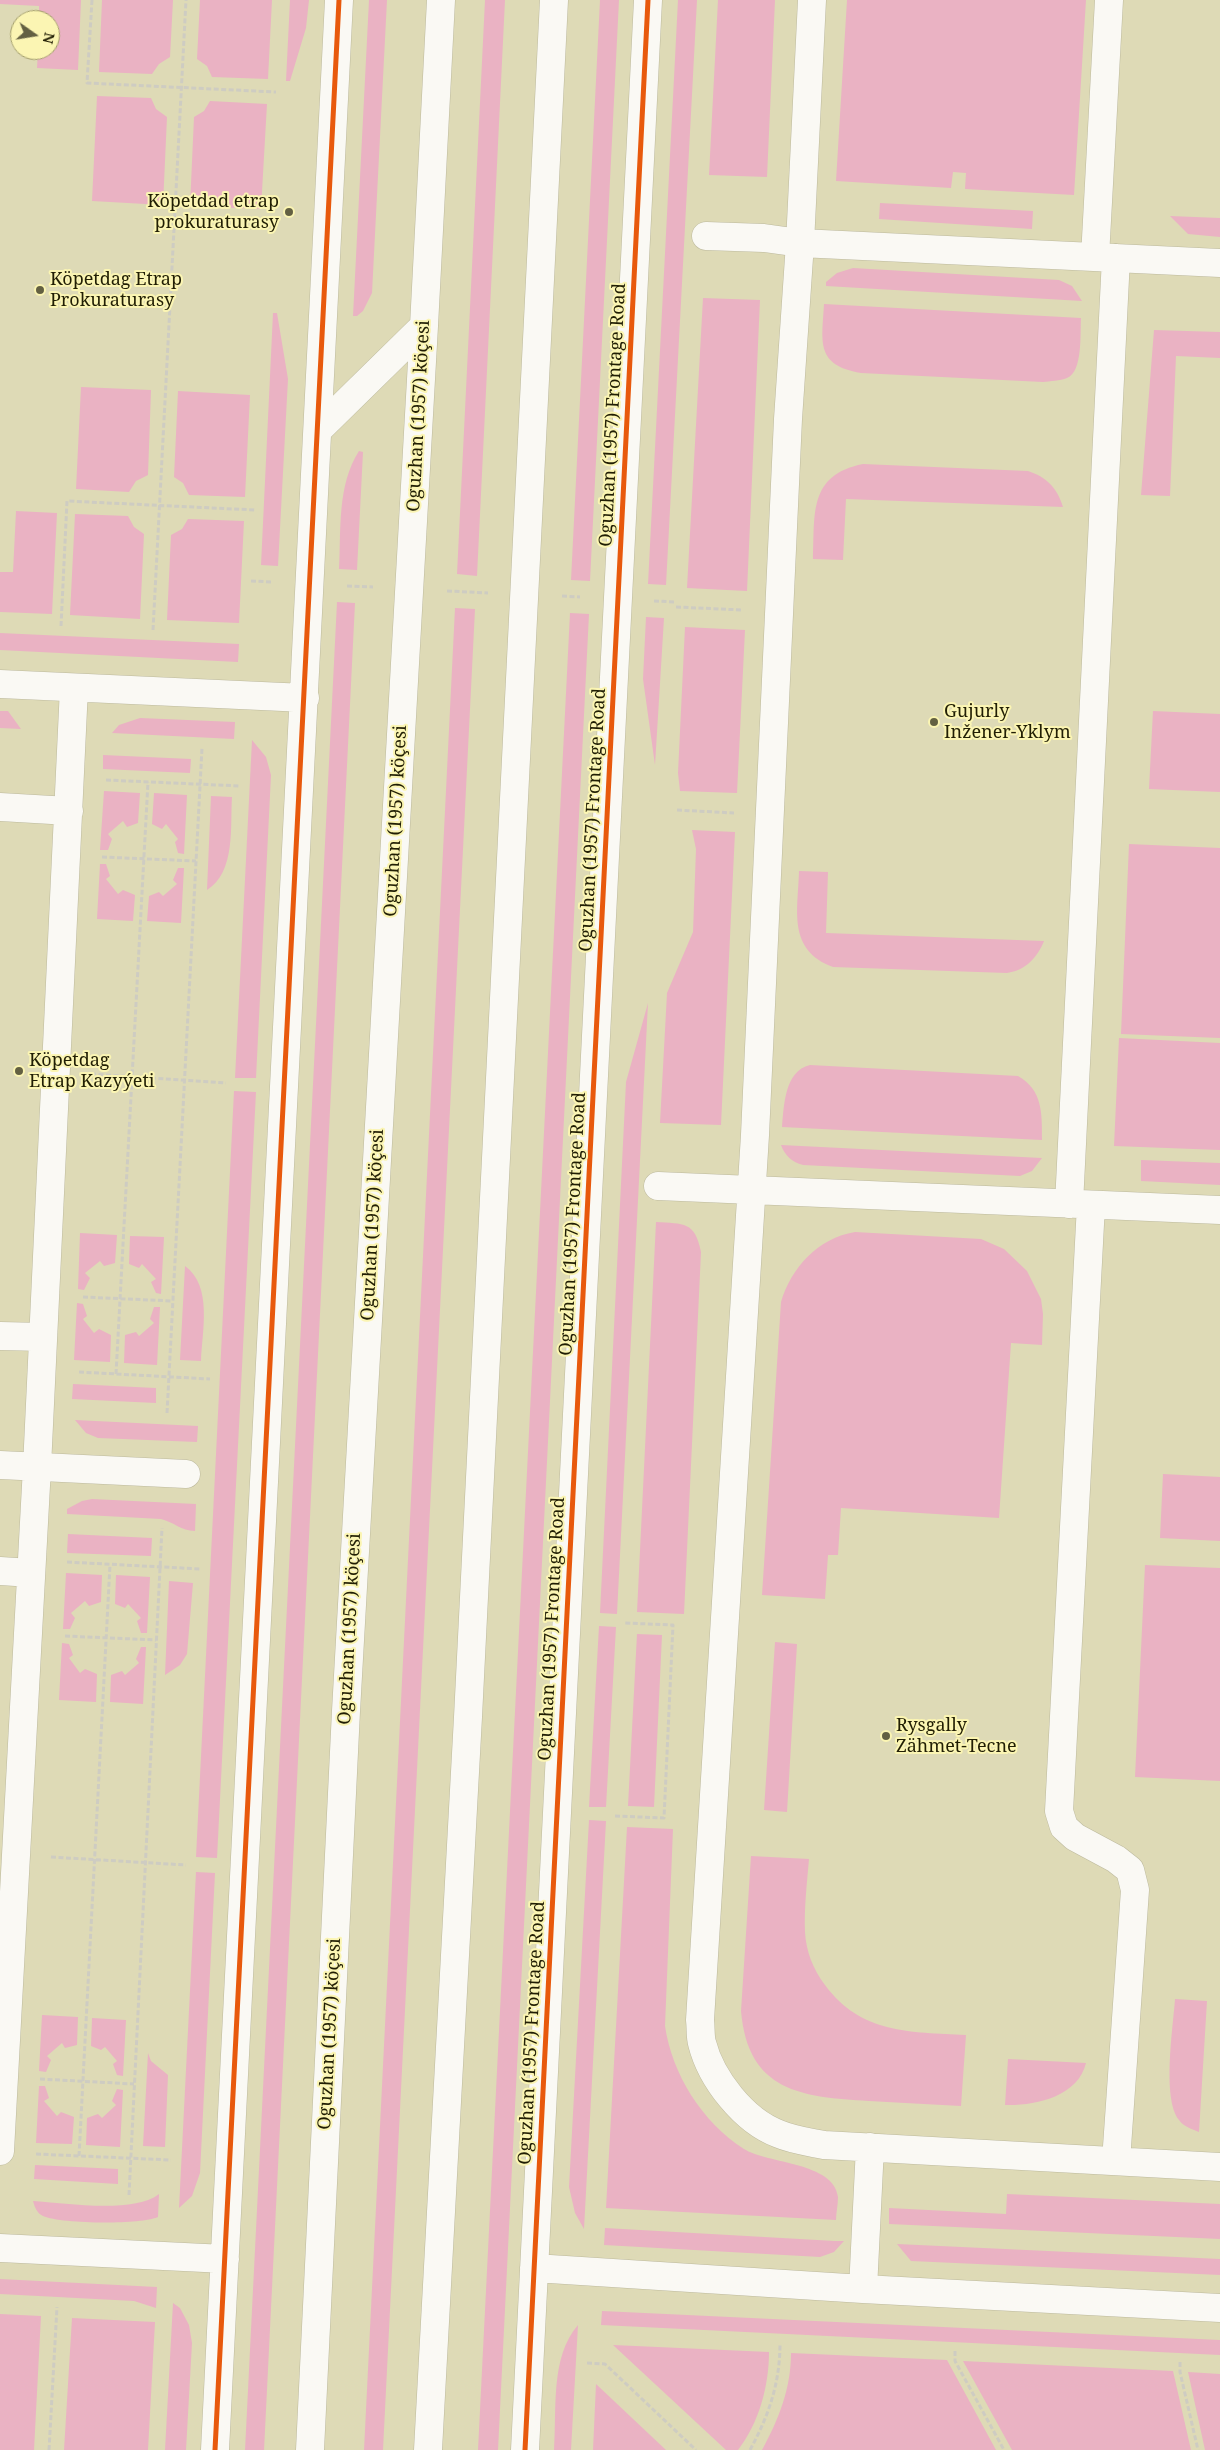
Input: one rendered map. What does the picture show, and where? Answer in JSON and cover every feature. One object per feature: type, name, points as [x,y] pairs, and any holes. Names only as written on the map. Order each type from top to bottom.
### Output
[{"type":"street","points":[[215,2450],[339,0]]},
{"type":"street","name":"Oguzhan (1957) köçesi","points":[[310,2450],[346,1711],[410,589],[441,0]]},
{"type":"street","points":[[428,2450],[467,1737],[554,0]]},
{"type":"street","name":"Oguzhan (1957) Frontage Road","points":[[525,2450],[648,0]]},
{"type":"street","points":[[812,0],[800,243],[788,418],[752,1191],[701,2010],[702,2043],[714,2071],[726,2091],[759,2124],[778,2134],[801,2141],[824,2145],[1220,2167]]},
{"type":"street","points":[[1109,0],[1105,258],[1080,1204],[1058,1811],[1064,1827],[1076,1837],[1116,1859],[1130,1870],[1135,1890],[1116,2161]]},
{"type":"street","points":[[706,236],[764,238],[800,243],[1220,263]]},
{"type":"street","points":[[318,430],[424,326]]},
{"type":"street","points":[[0,684],[305,698]]},
{"type":"street","points":[[0,2143],[37,1467],[74,688]]},
{"type":"street","points":[[0,807],[69,810]]},
{"type":"street","points":[[658,1186],[1220,1210]]},
{"type":"street","points":[[0,1336],[43,1338]]},
{"type":"street","points":[[0,1465],[186,1474]]},
{"type":"street","points":[[0,1571],[30,1573]]},
{"type":"street","points":[[864,2289],[870,2147]]},
{"type":"street","points":[[0,2248],[225,2259]]},
{"type":"street","points":[[534,2268],[864,2289],[1220,2308]]},
{"type":"path","points":[[92,0],[87,83],[276,92]]},
{"type":"path","points":[[153,630],[186,0]]},
{"type":"path","points":[[61,626],[67,501],[255,510]]},
{"type":"path","points":[[251,581],[676,602]]},
{"type":"path","points":[[676,607],[779,612]]},
{"type":"path","points":[[167,1413],[202,748]]},
{"type":"path","points":[[104,780],[240,786]]},
{"type":"path","points":[[116,1374],[148,782]]},
{"type":"path","points":[[677,810],[771,814]]},
{"type":"path","points":[[100,857],[196,861]]},
{"type":"path","points":[[56,1072],[226,1082]]},
{"type":"path","points":[[77,1296],[172,1301]]},
{"type":"path","points":[[74,1372],[210,1379]]},
{"type":"path","points":[[129,2195],[162,1528]]},
{"type":"path","points":[[66,1562],[201,1569]]},
{"type":"path","points":[[79,2156],[110,1565]]},
{"type":"path","points":[[615,1816],[664,1818],[674,1625],[625,1622]]},
{"type":"path","points":[[63,1636],[156,1640]]},
{"type":"path","points":[[16,1855],[186,1865]]},
{"type":"path","points":[[39,2079],[134,2084]]},
{"type":"path","points":[[35,2154],[171,2160]]},
{"type":"path","points":[[49,2450],[57,2307]]},
{"type":"path","points":[[750,2450],[764,2424],[775,2396],[780,2367],[780,2343]]},
{"type":"path","points":[[955,2351],[955,2361],[1004,2450]]},
{"type":"path","points":[[1180,2362],[1198,2450]]},
{"type":"path","points":[[587,2363],[605,2364],[696,2450]]},
{"type":"shaded area","points":[[0,0],[81,0],[78,70],[37,68],[37,60],[60,60],[60,10],[39,10],[39,6],[0,4]]},
{"type":"shaded area","points":[[102,0],[173,0],[170,57],[159,64],[152,74],[99,72]]},
{"type":"shaded area","points":[[200,0],[272,0],[268,79],[212,77],[207,66],[197,59]]},
{"type":"shaded area","points":[[290,0],[309,0],[306,28],[290,81],[286,81]]},
{"type":"shaded area","points":[[369,0],[387,0],[372,293],[363,311],[357,316],[353,316]]},
{"type":"shaded area","points":[[485,0],[505,0],[477,576],[457,574]]},
{"type":"shaded area","points":[[600,0],[619,0],[590,581],[571,580]]},
{"type":"shaded area","points":[[678,0],[697,0],[666,585],[648,584]]},
{"type":"shaded area","points":[[718,0],[775,0],[767,177],[709,175]]},
{"type":"shaded area","points":[[847,0],[1086,0],[1074,195],[965,189],[966,173],[953,172],[951,188],[836,181]]},
{"type":"shaded area","points":[[97,96],[151,98],[156,109],[167,117],[163,205],[92,201]]},
{"type":"shaded area","points":[[210,101],[267,104],[261,209],[190,206],[194,117],[204,111]]},
{"type":"shaded area","points":[[880,203],[1033,211],[1032,229],[879,219]]},
{"type":"shaded area","points":[[1170,216],[1220,218],[1220,237],[1188,234]]},
{"type":"shaded area","points":[[853,268],[1059,280],[1072,286],[1082,301],[826,286],[826,282],[837,273]]},
{"type":"shaded area","points":[[703,298],[760,300],[747,591],[687,588]]},
{"type":"shaded area","points":[[824,304],[1081,318],[1078,360],[1076,368],[1067,378],[1043,382],[861,373],[836,364],[824,350],[822,330]]},
{"type":"shaded area","points":[[273,313],[277,313],[288,379],[278,566],[261,565]]},
{"type":"shaded area","points":[[1154,330],[1220,332],[1220,358],[1176,356],[1170,496],[1141,495]]},
{"type":"shaded area","points":[[81,387],[151,390],[148,475],[136,481],[129,492],[76,489]]},
{"type":"shaded area","points":[[178,391],[250,395],[245,497],[189,495],[183,483],[174,477]]},
{"type":"shaded area","points":[[359,451],[363,452],[357,570],[339,569],[340,523],[344,493],[352,464]]},
{"type":"shaded area","points":[[863,464],[1028,471],[1040,476],[1054,488],[1063,507],[846,499],[843,560],[813,559],[815,512],[818,499],[824,487],[832,477],[845,469]]},
{"type":"shaded area","points":[[16,511],[57,513],[52,614],[0,612],[0,572],[13,572]]},
{"type":"shaded area","points":[[75,514],[128,516],[134,527],[144,534],[140,619],[70,615]]},
{"type":"shaded area","points":[[188,519],[244,521],[239,623],[167,620],[171,535],[182,529]]},
{"type":"shaded area","points":[[337,602],[355,603],[264,2450],[245,2450]]},
{"type":"shaded area","points":[[455,608],[475,609],[383,2450],[364,2450]]},
{"type":"shaded area","points":[[570,613],[589,614],[498,2450],[478,2450]]},
{"type":"shaded area","points":[[646,617],[664,618],[655,765],[643,679]]},
{"type":"shaded area","points":[[685,627],[745,630],[737,793],[680,791],[678,773]]},
{"type":"shaded area","points":[[0,633],[239,644],[238,662],[0,650]]},
{"type":"shaded area","points":[[0,711],[8,711],[21,729],[0,728]]},
{"type":"shaded area","points":[[1153,711],[1220,714],[1220,792],[1149,789]]},
{"type":"shaded area","points":[[140,718],[235,722],[234,739],[112,733],[119,725]]},
{"type":"shaded area","points":[[252,740],[266,757],[271,775],[256,1078],[235,1078]]},
{"type":"shaded area","points":[[103,755],[191,759],[190,773],[103,769]]},
{"type":"shaded area","points":[[104,791],[140,793],[138,823],[127,827],[123,821],[108,834],[112,839],[108,850],[100,850]]},
{"type":"shaded area","points":[[154,793],[187,795],[184,854],[178,853],[175,842],[178,839],[166,824],[162,829],[152,824]]},
{"type":"shaded area","points":[[211,796],[232,797],[231,834],[230,848],[223,872],[207,890]]},
{"type":"shaded area","points":[[692,830],[735,832],[721,1125],[660,1123],[667,993],[693,932],[696,849]]},
{"type":"shaded area","points":[[1129,844],[1220,848],[1220,1038],[1121,1034]]},
{"type":"shaded area","points":[[100,864],[106,864],[110,876],[106,879],[118,894],[123,890],[135,895],[133,921],[97,919]]},
{"type":"shaded area","points":[[178,868],[184,868],[181,923],[147,921],[149,896],[159,892],[163,896],[177,884],[173,880]]},
{"type":"shaded area","points":[[799,871],[828,872],[826,933],[1044,941],[1038,953],[1030,962],[1020,969],[1007,973],[833,967],[818,960],[808,950],[802,939],[798,927],[797,914]]},
{"type":"shaded area","points":[[648,1003],[617,1614],[600,1613],[626,1082]]},
{"type":"shaded area","points":[[1119,1038],[1220,1043],[1220,1150],[1114,1146]]},
{"type":"shaded area","points":[[810,1065],[1018,1076],[1032,1088],[1037,1096],[1041,1112],[1042,1140],[782,1127],[785,1100],[790,1082],[795,1074]]},
{"type":"shaded area","points":[[234,1091],[256,1092],[217,1858],[196,1857]]},
{"type":"shaded area","points":[[781,1145],[1042,1158],[1032,1171],[1020,1176],[803,1165],[789,1158]]},
{"type":"shaded area","points":[[1141,1160],[1220,1163],[1220,1185],[1141,1181]]},
{"type":"shaded area","points":[[656,1222],[681,1224],[692,1229],[701,1252],[684,1614],[637,1612]]},
{"type":"shaded area","points":[[855,1232],[981,1239],[1004,1249],[1027,1271],[1041,1299],[1043,1314],[1042,1345],[1011,1343],[999,1518],[841,1508],[838,1555],[828,1555],[825,1599],[762,1595],[781,1302],[799,1266],[808,1256],[829,1241]]},
{"type":"shaded area","points":[[80,1233],[117,1235],[115,1263],[104,1266],[100,1261],[85,1273],[90,1278],[84,1290],[78,1289]]},
{"type":"shaded area","points":[[130,1236],[164,1237],[161,1294],[156,1293],[151,1282],[156,1279],[142,1264],[139,1268],[129,1264]]},
{"type":"shaded area","points":[[185,1266],[194,1275],[203,1297],[204,1323],[201,1361],[180,1360]]},
{"type":"shaded area","points":[[77,1303],[83,1304],[87,1316],[83,1319],[94,1333],[99,1329],[111,1335],[110,1362],[74,1360]]},
{"type":"shaded area","points":[[154,1307],[160,1307],[157,1365],[124,1363],[125,1335],[136,1332],[139,1336],[154,1323],[150,1319]]},
{"type":"shaded area","points":[[73,1384],[156,1388],[156,1403],[72,1399]]},
{"type":"shaded area","points":[[75,1420],[198,1426],[197,1442],[98,1438],[86,1433]]},
{"type":"shaded area","points":[[1163,1474],[1220,1477],[1220,1541],[1160,1538]]},
{"type":"shaded area","points":[[92,1499],[196,1504],[195,1531],[186,1530],[161,1519],[67,1514],[67,1509],[82,1501]]},
{"type":"shaded area","points":[[68,1534],[152,1538],[151,1556],[67,1553]]},
{"type":"shaded area","points":[[1145,1565],[1220,1568],[1220,1781],[1135,1777]]},
{"type":"shaded area","points":[[66,1573],[102,1575],[101,1602],[89,1606],[85,1601],[71,1613],[75,1618],[70,1629],[63,1629]]},
{"type":"shaded area","points":[[116,1575],[150,1577],[147,1633],[141,1633],[137,1621],[141,1618],[128,1604],[125,1608],[115,1604]]},
{"type":"shaded area","points":[[169,1581],[193,1583],[187,1654],[180,1665],[165,1675]]},
{"type":"shaded area","points":[[599,1626],[616,1627],[606,1807],[589,1807]]},
{"type":"shaded area","points":[[637,1634],[662,1635],[654,1807],[628,1806]]},
{"type":"shaded area","points":[[775,1642],[797,1644],[787,1812],[764,1810]]},
{"type":"shaded area","points":[[62,1643],[69,1644],[73,1655],[69,1658],[80,1673],[85,1669],[97,1674],[96,1702],[59,1700]]},
{"type":"shaded area","points":[[141,1647],[146,1647],[143,1704],[110,1702],[111,1675],[122,1671],[125,1675],[139,1663],[136,1659]]},
{"type":"shaded area","points":[[589,1820],[606,1821],[584,2229],[575,2213],[569,2187]]},
{"type":"shaded area","points":[[627,1827],[673,1829],[665,2026],[674,2062],[682,2079],[702,2111],[729,2138],[744,2149],[768,2158],[813,2170],[825,2177],[834,2186],[838,2197],[836,2220],[606,2208]]},
{"type":"shaded area","points":[[751,1856],[809,1859],[805,1914],[807,1946],[817,1973],[839,2001],[854,2013],[871,2022],[888,2027],[925,2033],[966,2035],[961,2106],[822,2097],[782,2085],[767,2074],[755,2059],[746,2038],[741,2011]]},
{"type":"shaded area","points":[[196,1872],[215,1873],[200,2173],[192,2196],[179,2208]]},
{"type":"shaded area","points":[[1175,1999],[1207,2001],[1199,2132],[1186,2126],[1179,2120],[1174,2110],[1171,2096],[1170,2062]]},
{"type":"shaded area","points":[[42,2015],[78,2017],[77,2045],[65,2048],[62,2043],[47,2056],[51,2060],[46,2072],[39,2071]]},
{"type":"shaded area","points":[[92,2018],[126,2020],[123,2076],[117,2075],[113,2064],[117,2061],[105,2047],[101,2050],[91,2046]]},
{"type":"shaded area","points":[[148,2053],[151,2061],[168,2075],[165,2147],[143,2146]]},
{"type":"shaded area","points":[[1008,2059],[1086,2063],[1081,2075],[1065,2091],[1053,2097],[1029,2104],[1005,2105]]},
{"type":"shaded area","points":[[39,2086],[45,2086],[49,2098],[44,2101],[57,2116],[61,2112],[74,2117],[72,2144],[36,2143]]},
{"type":"shaded area","points":[[117,2089],[123,2090],[120,2147],[86,2145],[87,2118],[98,2114],[102,2118],[116,2105],[112,2101]]},
{"type":"shaded area","points":[[35,2165],[118,2169],[118,2184],[34,2179]]},
{"type":"shaded area","points":[[159,2194],[158,2217],[148,2220],[118,2222],[82,2222],[52,2219],[39,2213],[33,2201],[117,2206],[148,2200]]},
{"type":"shaded area","points":[[1007,2194],[1220,2204],[1220,2239],[889,2224],[889,2208],[1006,2214]]},
{"type":"shaded area","points":[[605,2228],[844,2241],[834,2252],[820,2257],[604,2245]]},
{"type":"shaded area","points":[[897,2244],[1220,2259],[1220,2275],[911,2261]]},
{"type":"shaded area","points":[[0,2279],[157,2287],[156,2308],[134,2301],[0,2294]]},
{"type":"shaded area","points":[[173,2303],[180,2308],[189,2325],[192,2343],[186,2450],[165,2450]]},
{"type":"shaded area","points":[[602,2311],[1220,2340],[1220,2355],[601,2325]]},
{"type":"shaded area","points":[[0,2314],[41,2316],[34,2450],[0,2450]]},
{"type":"shaded area","points":[[72,2318],[155,2322],[148,2450],[64,2450]]},
{"type":"shaded area","points":[[578,2325],[571,2450],[554,2450],[559,2368],[569,2338]]},
{"type":"shaded area","points":[[613,2345],[769,2352],[765,2391],[761,2404],[752,2428],[738,2450],[726,2450]]},
{"type":"shaded area","points":[[791,2353],[947,2360],[996,2450],[762,2450],[774,2427],[783,2403],[789,2379]]},
{"type":"shaded area","points":[[963,2361],[1173,2371],[1191,2450],[1012,2450]]},
{"type":"shaded area","points":[[1188,2372],[1220,2374],[1220,2450],[1205,2450]]},
{"type":"shaded area","points":[[596,2384],[666,2450],[593,2450]]},
{"type":"cycle path","points":[[215,2450],[339,0]]},
{"type":"cycle path","points":[[525,2450],[648,0]]},
{"type":"place","name":"Köpetdad etrap prokuraturasy","points":[[289,212]]},
{"type":"place","name":"Köpetdag Etrap Prokuraturasy","points":[[40,290]]},
{"type":"place","name":"Gujurly Inžener-Yklym","points":[[934,722]]},
{"type":"place","name":"Köpetdag Etrap Kazyýeti","points":[[19,1071]]},
{"type":"place","name":"Rysgally Zähmet-Tecne","points":[[886,1736]]}]
